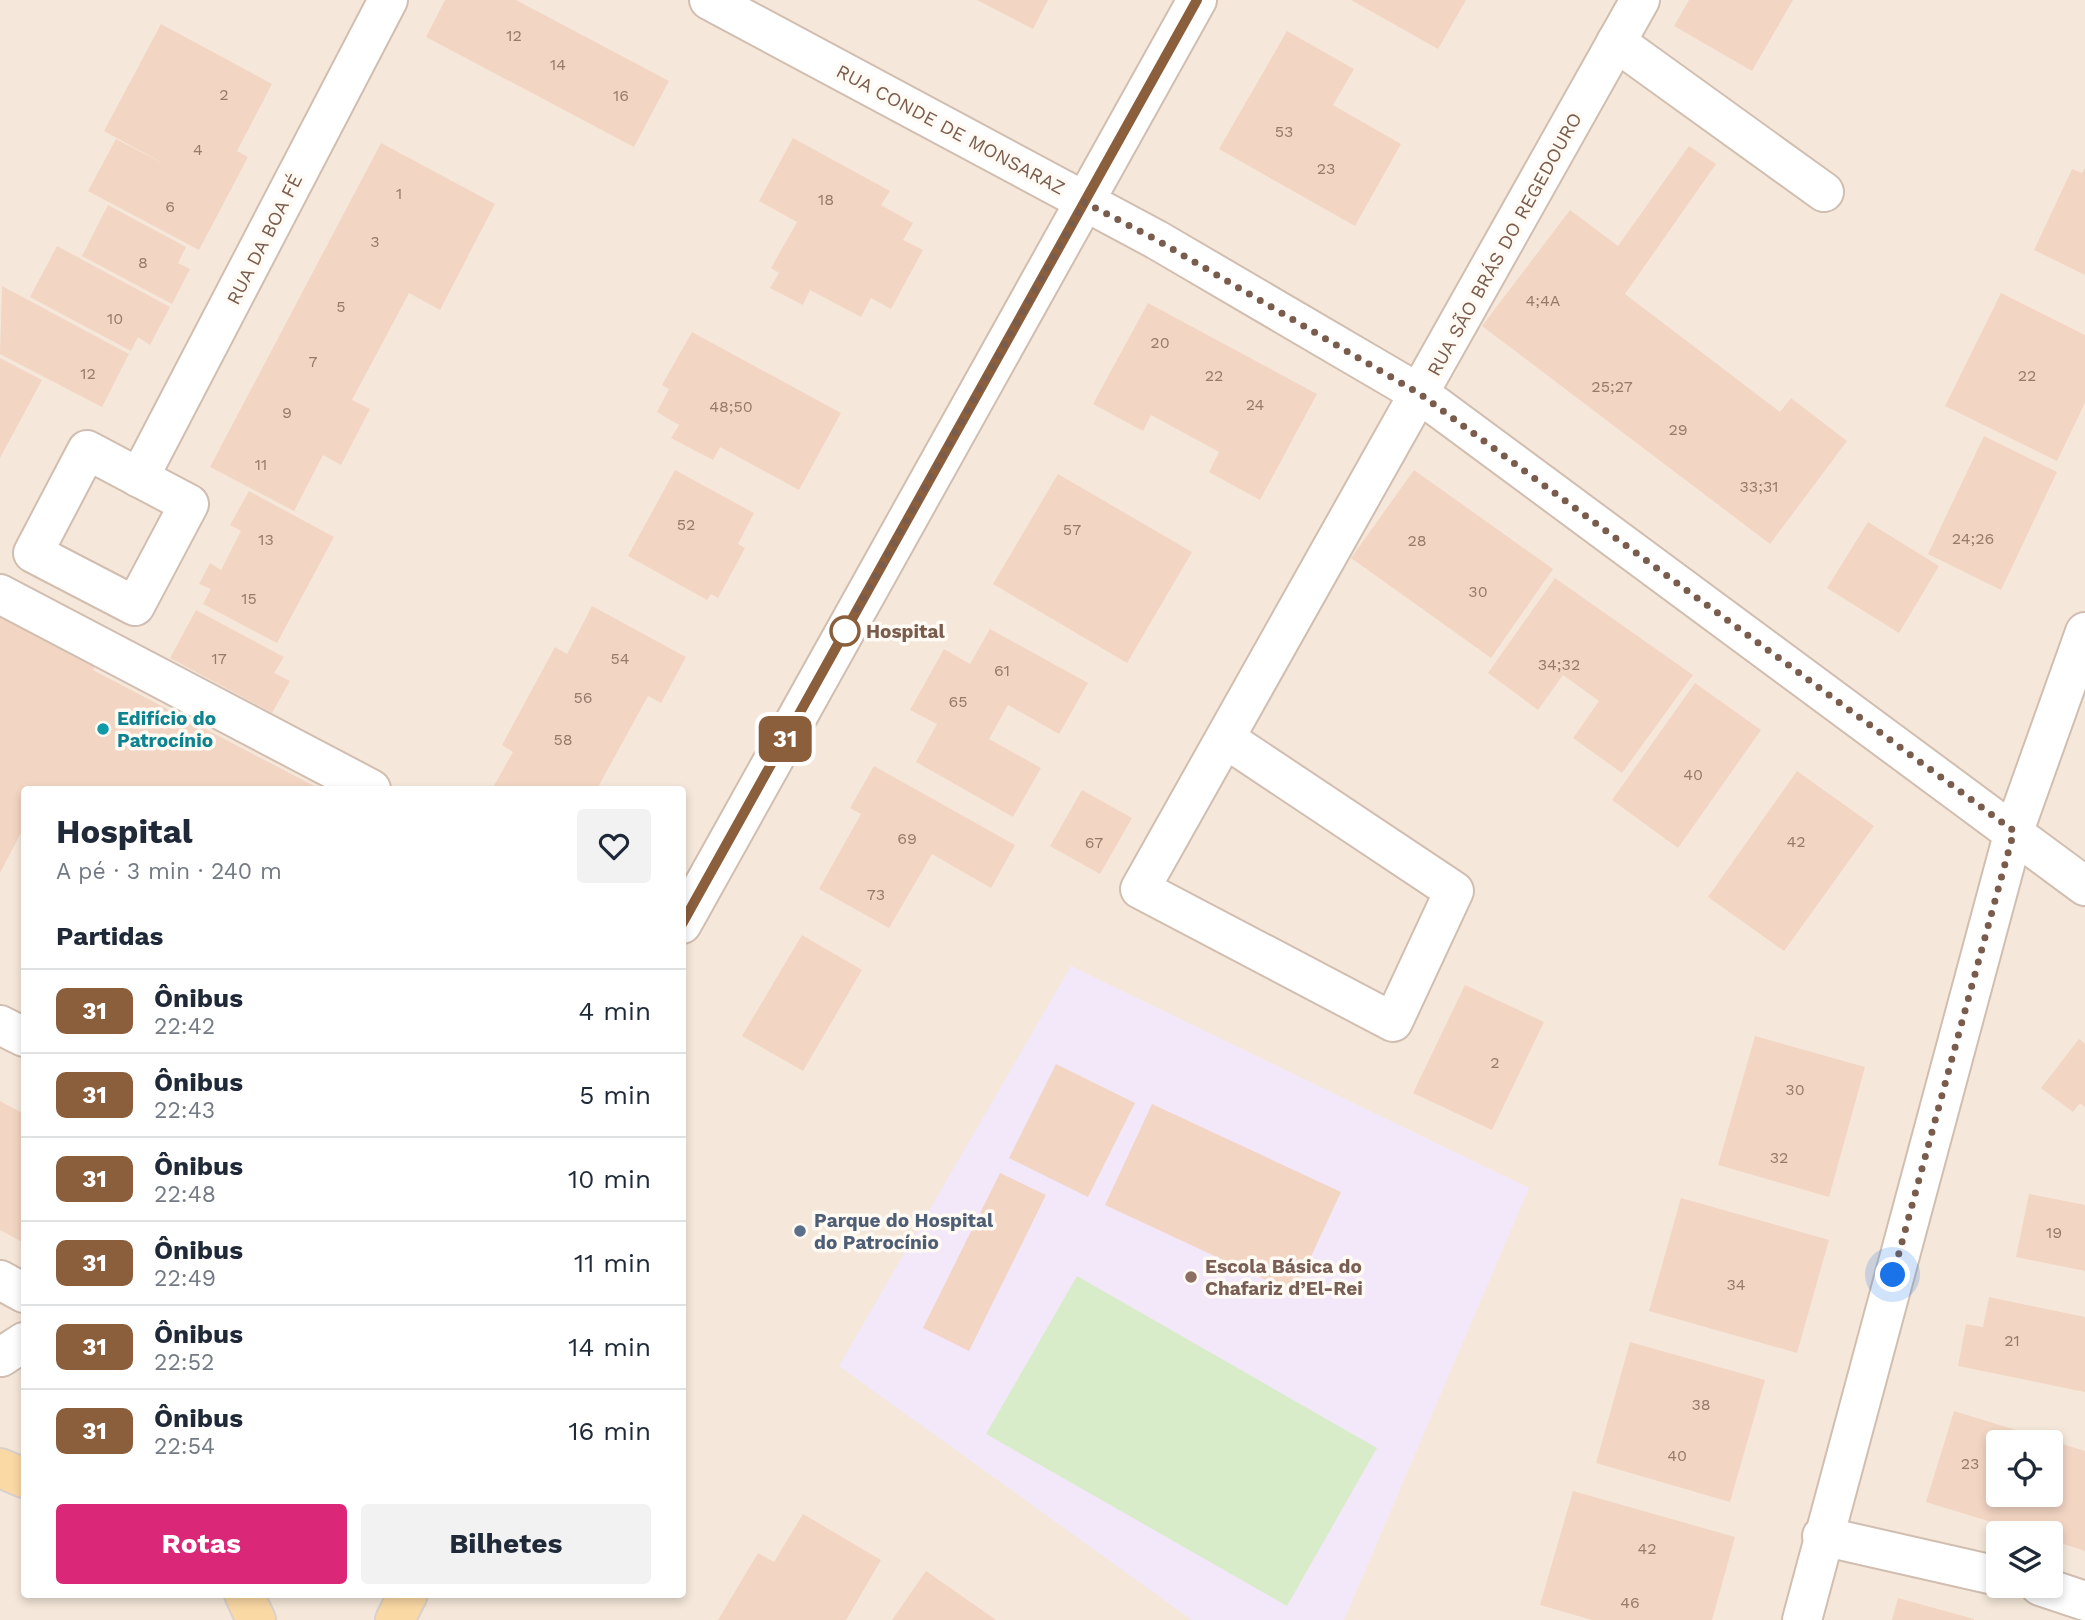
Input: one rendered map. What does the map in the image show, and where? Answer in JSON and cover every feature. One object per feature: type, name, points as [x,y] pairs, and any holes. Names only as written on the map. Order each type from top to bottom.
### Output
[{"type":"main road","points":[[0,1468],[21,1478]]},
{"type":"main road","points":[[246,1598],[256,1620]]},
{"type":"main road","points":[[395,1620],[406,1598]]},
{"type":"street","name":"RUA DA BOA FÉ","points":[[139,478],[388,0]]},
{"type":"street","name":"RUA CONDE DE MONSARAZ","points":[[709,0],[1157,240],[1420,394],[2085,886]]},
{"type":"street","points":[[686,917],[1197,0]]},
{"type":"street","name":"RUA SÃO BRÁS DO REGEDOURO","points":[[1226,739],[1454,891],[1393,1023],[1140,889],[1640,0]]},
{"type":"street","points":[[1616,42],[1824,192]]},
{"type":"street","points":[[0,594],[365,786]]},
{"type":"street","points":[[1802,1620],[1822,1536],[2014,831],[2085,632]]},
{"type":"street","points":[[0,1024],[21,1035]]},
{"type":"street","points":[[0,1280],[21,1291]]},
{"type":"street","points":[[0,1357],[21,1344]]},
{"type":"street","points":[[0,1357],[21,1366]]},
{"type":"street","points":[[1822,1536],[1986,1573]]},
{"type":"street","points":[[2063,1594],[2085,1601]]},
{"type":"shaded area","points":[[0,0],[2085,0],[2085,1620],[0,1620]]},
{"type":"shaded area","name":"Escola Básica do Chafariz d’El-Rei","points":[[1071,966],[1529,1188],[1344,1620],[1192,1620],[839,1366]]},
{"type":"green space","points":[[1077,1276],[1377,1448],[1287,1606],[986,1434]]},
{"type":"building","points":[[445,0],[516,0],[669,81],[634,147],[426,37]]},
{"type":"building","points":[[977,0],[1048,0],[1033,29]]},
{"type":"building","points":[[1351,0],[1466,0],[1438,49]]},
{"type":"building","points":[[1689,0],[1793,0],[1752,71],[1674,26]]},
{"type":"building","points":[[161,24],[272,84],[237,151],[248,157],[199,250],[88,191],[116,139],[168,166],[104,131]]},
{"type":"building","points":[[1287,31],[1354,69],[1333,105],[1401,144],[1355,226],[1219,149]]},
{"type":"building","points":[[793,138],[890,191],[881,205],[913,223],[903,240],[923,250],[891,309],[871,298],[861,317],[810,290],[803,305],[770,288],[779,273],[771,268],[797,222],[759,201]]},
{"type":"building","points":[[381,143],[495,204],[440,310],[409,293],[352,400],[370,409],[341,465],[323,455],[294,511],[210,467]]},
{"type":"building","points":[[1689,146],[1716,164],[1625,294],[1780,412],[1791,398],[1847,441],[1770,544],[1482,326],[1570,210],[1618,246]]},
{"type":"building","points":[[2085,168],[2085,275],[2034,250],[2072,169],[2082,173]]},
{"type":"building","points":[[108,205],[186,247],[178,263],[190,269],[172,304],[82,256]]},
{"type":"building","points":[[57,246],[170,307],[150,345],[138,337],[131,351],[30,297]]},
{"type":"building","points":[[2,286],[129,354],[102,407],[0,354]]},
{"type":"building","points":[[2001,293],[2085,335],[2085,403],[2057,461],[1945,406]]},
{"type":"building","points":[[1148,303],[1317,394],[1260,500],[1209,472],[1219,452],[1151,415],[1143,431],[1093,404]]},
{"type":"building","points":[[692,332],[841,413],[799,490],[720,447],[713,460],[671,438],[679,425],[657,412],[669,389],[662,385]]},
{"type":"building","points":[[0,358],[42,380],[0,458]]},
{"type":"building","points":[[1984,436],[2057,472],[2001,590],[1928,554]]},
{"type":"building","points":[[675,470],[754,513],[738,544],[745,548],[718,598],[711,594],[707,600],[628,556]]},
{"type":"building","points":[[1414,470],[1553,569],[1491,658],[1351,558]]},
{"type":"building","points":[[1058,474],[1192,552],[1127,663],[993,584]]},
{"type":"building","points":[[249,491],[334,537],[277,643],[203,604],[211,589],[199,584],[210,563],[221,570],[241,531],[230,525]]},
{"type":"building","points":[[1868,522],[1939,566],[1899,633],[1827,588]]},
{"type":"building","points":[[1555,578],[1693,675],[1622,773],[1573,738],[1599,701],[1563,675],[1538,710],[1488,673]]},
{"type":"building","points":[[592,606],[686,657],[661,703],[648,696],[599,786],[494,786],[513,752],[502,745],[555,647],[567,654]]},
{"type":"building","points":[[196,610],[284,657],[274,673],[290,681],[272,713],[170,658]]},
{"type":"building","name":"Edifício do Patrocínio","points":[[0,614],[96,665],[93,670],[314,786],[21,786],[21,833],[0,873]]},
{"type":"building","points":[[990,629],[1088,683],[1059,734],[1008,705],[989,739],[1041,768],[1013,817],[916,762],[937,724],[910,710],[944,649],[970,664]]},
{"type":"building","points":[[1695,683],[1761,730],[1678,848],[1612,800]]},
{"type":"building","points":[[874,766],[1015,845],[991,888],[932,854],[889,928],[819,889],[861,814],[850,808]]},
{"type":"building","points":[[1797,771],[1874,826],[1784,951],[1708,897]]},
{"type":"building","points":[[1082,790],[1132,818],[1100,874],[1050,846]]},
{"type":"building","points":[[802,935],[862,970],[803,1071],[742,1036]]},
{"type":"building","points":[[1465,985],[1544,1022],[1492,1130],[1413,1093]]},
{"type":"building","points":[[1755,1036],[1865,1067],[1829,1197],[1718,1165]]},
{"type":"building","points":[[2079,1039],[2085,1044],[2085,1107],[2080,1103],[2073,1112],[2041,1088]]},
{"type":"building","points":[[1056,1064],[1135,1103],[1088,1197],[1009,1158]]},
{"type":"building","points":[[0,1101],[21,1112],[21,1241],[0,1230]]},
{"type":"building","points":[[1152,1104],[1341,1192],[1294,1293],[1105,1205]]},
{"type":"building","points":[[1000,1173],[1046,1195],[969,1351],[923,1328]]},
{"type":"building","points":[[2029,1194],[2085,1205],[2085,1271],[2016,1257]]},
{"type":"building","points":[[1681,1198],[1829,1240],[1797,1353],[1649,1311]]},
{"type":"building","points":[[1989,1297],[2085,1317],[2085,1392],[1958,1366],[1966,1324],[1983,1327]]},
{"type":"building","points":[[1630,1342],[1765,1380],[1730,1502],[1596,1463]]},
{"type":"building","points":[[1954,1411],[2016,1430],[1986,1430],[1986,1507],[2063,1507],[2063,1444],[2085,1451],[2085,1551],[2063,1544],[2063,1521],[1988,1521],[1926,1502]]},
{"type":"building","points":[[1573,1491],[1735,1537],[1712,1620],[1592,1620],[1540,1605]]},
{"type":"building","points":[[803,1514],[881,1560],[846,1620],[718,1620],[758,1553],[774,1562]]},
{"type":"building","points":[[926,1571],[996,1620],[892,1620]]},
{"type":"building","points":[[1898,1598],[1974,1619],[1974,1620],[1892,1620]]},
{"type":"bus line","name":"31","points":[[686,917],[1197,0]]},
{"type":"place","name":"Hospital","points":[[845,631]]},
{"type":"place","name":"Edifício do Patrocínio","points":[[103,729]]},
{"type":"place","name":"Parque do Hospital do Patrocínio","points":[[800,1231]]},
{"type":"place","name":"Escola Básica do Chafariz d’El-Rei","points":[[1191,1277]]},
{"type":"route","points":[[845,631],[1084,202],[1157,240],[1420,394],[2014,831],[1893,1275]]}]
